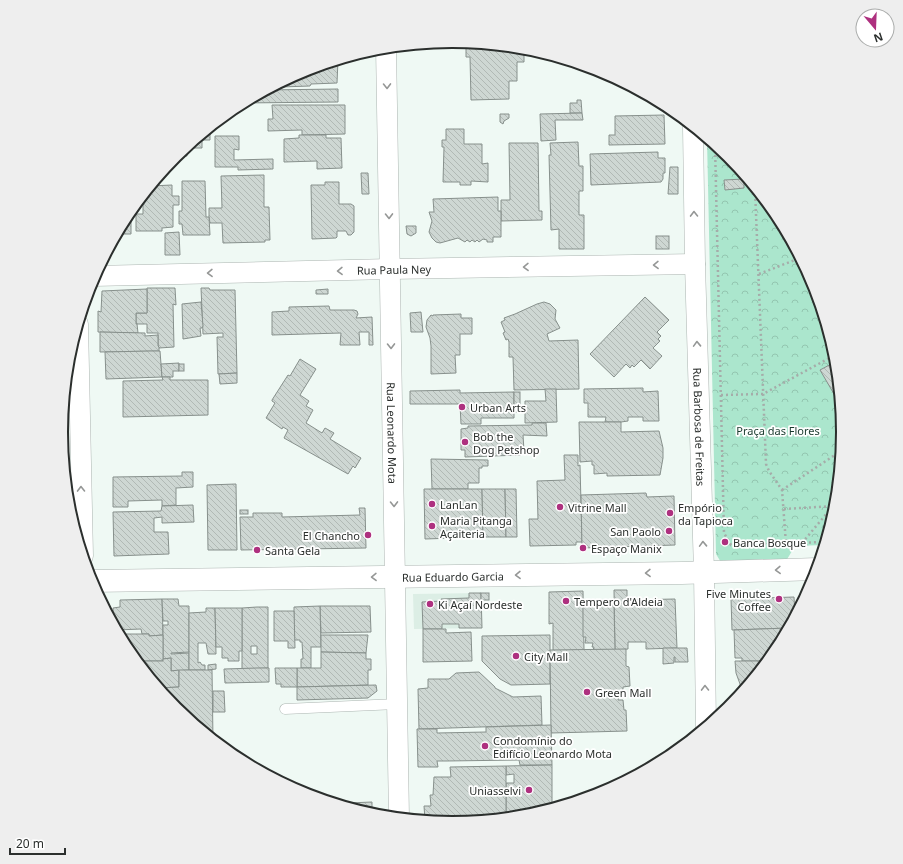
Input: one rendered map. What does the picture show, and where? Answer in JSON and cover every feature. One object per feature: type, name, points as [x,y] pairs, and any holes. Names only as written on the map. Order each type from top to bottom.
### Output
[{"type":"main road","name":"Rua Eduardo Garcia","points":[[98,581],[810,569]]},
{"type":"street","name":"Rua Leonardo Mota","points":[[386,53],[399,813]]},
{"type":"street","name":"Rua Barbosa de Freitas","points":[[693,133],[694,264],[704,572],[706,720]]},
{"type":"street","name":"Rua Paula Ney","points":[[101,276],[694,264]]},
{"type":"street","points":[[78,343],[83,536]]},
{"type":"lane","points":[[285,709],[397,704]]},
{"type":"path","points":[[715,153],[724,533],[731,545],[819,542]]},
{"type":"path","points":[[755,197],[766,464],[768,471],[782,490],[786,544]]},
{"type":"path","points":[[758,274],[795,260]]},
{"type":"path","points":[[721,395],[763,394],[828,359]]},
{"type":"path","points":[[782,490],[835,455]]},
{"type":"path","points":[[784,509],[828,506]]},
{"type":"path","points":[[802,543],[826,515]]},
{"type":"shaded area","points":[[481,593],[482,628],[414,629],[413,594]]},
{"type":"green space","name":"Praça das Flores","points":[[707,145],[723,160],[756,198],[771,219],[796,262],[815,309],[828,357],[835,407],[836,432],[835,457],[828,507],[818,545],[795,546],[786,561],[722,564],[716,554]]},
{"type":"building","points":[[466,49],[502,51],[524,55],[524,62],[517,62],[517,81],[509,81],[509,99],[471,100],[470,57],[466,57]]},
{"type":"building","points":[[338,65],[337,83],[311,84],[310,86],[284,87],[305,77]]},
{"type":"building","points":[[338,89],[338,102],[254,103],[278,90]]},
{"type":"building","points":[[577,100],[581,100],[582,113],[570,113],[570,103],[577,103]]},
{"type":"building","points":[[272,105],[345,105],[345,134],[302,135],[302,130],[268,131],[268,119],[273,119]]},
{"type":"building","points":[[582,113],[583,120],[555,120],[556,140],[541,141],[540,114]]},
{"type":"building","points":[[500,114],[509,114],[509,118],[504,121],[503,124],[500,122]]},
{"type":"building","points":[[664,115],[665,144],[609,145],[609,135],[615,135],[615,116]]},
{"type":"building","points":[[446,129],[464,129],[464,144],[482,144],[482,164],[488,163],[488,182],[471,181],[471,185],[460,185],[460,182],[443,182],[444,147],[442,147],[442,140],[446,140]]},
{"type":"building","points":[[210,133],[210,140],[202,140],[202,148],[193,148],[198,143]]},
{"type":"building","points":[[299,135],[326,135],[326,138],[341,138],[342,168],[317,169],[317,161],[284,162],[284,139],[299,138]]},
{"type":"building","points":[[215,136],[239,136],[239,150],[234,149],[234,160],[273,159],[273,169],[238,170],[238,167],[215,167]]},
{"type":"building","points":[[578,142],[579,166],[583,166],[583,191],[579,191],[579,215],[584,215],[584,249],[559,249],[559,229],[551,230],[550,143]]},
{"type":"building","points":[[509,143],[538,143],[539,211],[542,211],[542,220],[501,221],[501,200],[510,200]]},
{"type":"building","points":[[658,152],[658,158],[665,158],[665,173],[663,173],[663,179],[661,182],[591,185],[590,154]]},
{"type":"building","points":[[670,167],[678,167],[678,194],[668,194]]},
{"type":"building","points":[[361,173],[368,173],[369,194],[362,194]]},
{"type":"building","points":[[264,175],[264,207],[269,207],[270,240],[265,240],[265,242],[223,243],[222,223],[210,223],[209,217],[209,208],[222,208],[221,176]]},
{"type":"building","points":[[740,179],[744,184],[744,188],[725,190],[724,180]]},
{"type":"building","points":[[182,181],[205,181],[206,217],[209,217],[210,235],[183,235],[182,224],[179,224],[179,211],[182,211]]},
{"type":"building","points":[[325,182],[339,182],[339,204],[351,204],[354,206],[354,232],[351,235],[348,235],[346,231],[337,231],[336,238],[312,239],[311,185],[325,185]]},
{"type":"building","points":[[172,185],[172,196],[179,196],[179,205],[173,205],[173,227],[162,228],[162,231],[136,231],[136,214],[143,214],[143,204],[157,186]]},
{"type":"building","points":[[498,197],[498,211],[501,211],[501,237],[493,237],[493,242],[487,242],[487,240],[483,239],[479,242],[477,240],[475,242],[472,240],[470,242],[467,240],[465,242],[458,238],[440,243],[436,242],[432,238],[429,232],[432,221],[429,212],[434,212],[433,199]]},
{"type":"building","points":[[131,221],[131,234],[123,234]]},
{"type":"building","points":[[406,226],[416,226],[416,233],[411,236],[407,234]]},
{"type":"building","points":[[179,232],[180,255],[165,255],[165,233]]},
{"type":"building","points":[[656,236],[669,236],[669,249],[656,249]]},
{"type":"building","points":[[147,288],[175,288],[176,305],[173,304],[174,347],[159,348],[158,333],[147,333],[147,324],[136,324],[136,313],[147,313]]},
{"type":"building","points":[[201,288],[209,288],[210,290],[235,290],[237,373],[218,374],[217,337],[223,337],[223,333],[203,334]]},
{"type":"building","points":[[147,289],[147,313],[136,313],[138,333],[98,332],[98,311],[101,312],[102,291]]},
{"type":"building","points":[[328,289],[328,294],[316,294],[316,290]]},
{"type":"building","points":[[645,297],[669,320],[657,332],[661,336],[658,339],[660,341],[653,348],[662,356],[650,369],[641,360],[634,367],[632,365],[630,368],[626,364],[614,377],[590,354]]},
{"type":"building","points":[[201,302],[203,326],[200,328],[201,336],[183,339],[182,304]]},
{"type":"building","points":[[544,302],[550,304],[556,310],[555,319],[560,328],[547,334],[549,341],[578,340],[579,389],[514,390],[513,357],[509,357],[509,342],[508,339],[506,340],[503,333],[505,332],[501,322],[505,320],[504,318]]},
{"type":"building","points":[[329,306],[330,310],[357,311],[358,314],[356,318],[372,317],[373,345],[369,345],[369,332],[359,332],[360,345],[340,345],[341,333],[272,335],[272,312],[289,311],[289,307]]},
{"type":"building","points":[[421,312],[423,332],[411,332],[410,313]]},
{"type":"building","points":[[461,314],[461,318],[472,318],[472,334],[460,334],[460,355],[455,355],[456,373],[431,374],[431,346],[426,327],[427,320],[431,315]]},
{"type":"building","points":[[100,332],[145,333],[145,336],[158,335],[159,351],[100,352]]},
{"type":"building","points":[[160,351],[162,377],[106,379],[105,352]]},
{"type":"building","points":[[300,359],[316,369],[300,395],[309,401],[306,406],[313,410],[306,423],[322,433],[325,428],[334,433],[330,439],[361,458],[355,468],[353,466],[348,474],[284,438],[288,430],[283,427],[282,429],[266,418],[275,403],[272,400],[288,375],[290,376]]},
{"type":"building","points":[[179,363],[179,371],[173,371],[173,377],[162,377],[161,364]]},
{"type":"building","points":[[179,364],[184,364],[184,371],[179,371]]},
{"type":"building","points":[[829,365],[833,393],[820,370]]},
{"type":"building","points":[[237,373],[237,383],[220,384],[219,374]]},
{"type":"building","points":[[162,377],[170,377],[170,380],[208,380],[208,415],[123,417],[123,381],[163,380]]},
{"type":"building","points":[[643,388],[643,392],[658,391],[659,421],[643,421],[643,417],[628,417],[628,421],[605,422],[606,417],[588,417],[588,403],[584,403],[584,389]]},
{"type":"building","points":[[545,389],[556,389],[557,422],[525,423],[525,401],[546,401]]},
{"type":"building","points":[[460,390],[460,393],[514,392],[514,418],[481,418],[481,424],[461,424],[460,404],[410,404],[410,391]]},
{"type":"building","points":[[514,392],[520,392],[520,412],[514,412]]},
{"type":"building","points":[[579,422],[621,422],[621,432],[659,431],[663,448],[660,475],[607,476],[607,473],[594,474],[594,465],[592,465],[592,461],[580,462]]},
{"type":"building","points":[[532,423],[546,423],[547,436],[523,435],[524,451],[521,451],[521,455],[465,457],[465,450],[461,450],[461,429],[468,428],[468,426],[532,425]]},
{"type":"building","name":"Vitrine Mall","points":[[564,455],[578,455],[578,466],[580,465],[582,542],[576,542],[576,545],[530,546],[529,519],[538,519],[537,481],[565,480]]},
{"type":"building","points":[[431,459],[488,460],[488,466],[482,466],[482,468],[479,468],[479,483],[468,483],[468,489],[432,489]]},
{"type":"building","points":[[182,472],[193,472],[193,487],[176,488],[176,505],[162,506],[162,500],[128,501],[128,507],[113,507],[113,477],[182,476]]},
{"type":"building","points":[[236,484],[237,550],[208,550],[207,485]]},
{"type":"building","points":[[424,489],[482,489],[483,537],[425,539]]},
{"type":"building","points":[[482,489],[505,489],[506,537],[483,537]]},
{"type":"building","points":[[505,489],[516,489],[517,537],[506,537]]},
{"type":"building","points":[[646,493],[647,497],[674,496],[675,545],[582,548],[581,495]]},
{"type":"building","points":[[193,505],[194,522],[162,523],[162,517],[154,518],[154,532],[168,532],[169,554],[114,556],[113,512],[161,511],[162,506]]},
{"type":"building","points":[[359,508],[365,508],[366,548],[241,550],[240,517],[253,517],[253,513],[282,513],[282,517],[360,515]]},
{"type":"building","points":[[240,510],[248,510],[248,514],[240,514]]},
{"type":"building","points":[[614,590],[627,590],[627,600],[675,599],[677,648],[646,649],[646,642],[628,642],[628,649],[615,650]]},
{"type":"building","points":[[583,591],[584,650],[553,651],[553,623],[549,624],[549,592]]},
{"type":"building","points":[[469,593],[481,593],[482,628],[459,628],[459,624],[442,624],[442,629],[423,629],[422,602],[441,601],[441,599],[469,598]]},
{"type":"building","points":[[481,593],[489,593],[489,600],[481,600]]},
{"type":"building","points":[[794,597],[794,605],[781,628],[732,630],[731,599]]},
{"type":"building","points":[[162,599],[163,635],[149,636],[149,634],[142,634],[141,629],[123,630],[113,614],[113,608],[120,607],[120,600]]},
{"type":"building","points":[[162,599],[178,599],[179,606],[189,606],[189,652],[171,654],[189,653],[189,670],[171,671],[171,658],[163,659],[163,625],[168,625],[168,621],[163,621]]},
{"type":"building","points":[[583,603],[614,605],[615,650],[593,650],[593,643],[585,643],[586,637],[583,637]]},
{"type":"building","points":[[320,606],[370,606],[371,632],[321,633]]},
{"type":"building","points":[[320,606],[321,647],[311,647],[311,668],[301,668],[301,659],[303,659],[302,642],[300,642],[300,640],[294,640],[294,607]]},
{"type":"building","points":[[268,607],[268,668],[242,669],[242,608]],"holes":[[[251,646],[257,646],[257,654],[251,654]]]},
{"type":"building","points":[[206,608],[215,608],[216,654],[208,654],[206,643],[198,643],[198,663],[200,662],[202,665],[205,665],[205,670],[189,670],[189,613],[206,612]]},
{"type":"building","points":[[215,608],[242,608],[242,651],[239,651],[239,661],[228,661],[228,658],[222,658],[222,647],[216,647]]},
{"type":"building","points":[[274,611],[294,611],[295,648],[288,648],[288,641],[274,641]]},
{"type":"building","points":[[781,628],[760,661],[742,661],[742,658],[735,658],[734,630]]},
{"type":"building","points":[[423,629],[446,629],[446,633],[471,632],[472,661],[423,662]]},
{"type":"building","points":[[125,634],[149,634],[149,636],[163,635],[163,661],[143,661]]},
{"type":"building","points":[[321,635],[368,635],[366,653],[321,652]]},
{"type":"building","name":"City Mall","points":[[550,635],[550,684],[511,685],[500,679],[482,661],[482,636]]},
{"type":"building","points":[[663,648],[687,648],[688,662],[675,662],[674,657],[674,663],[663,664]]},
{"type":"building","name":"Green Mall","points":[[626,649],[626,666],[629,667],[630,686],[623,687],[623,697],[619,697],[618,700],[623,700],[624,710],[626,710],[627,731],[551,733],[550,650]]},
{"type":"building","points":[[321,652],[366,653],[366,659],[371,659],[371,670],[368,670],[368,685],[297,687],[297,668],[321,668]]},
{"type":"building","points":[[171,658],[171,671],[179,670],[179,687],[165,688],[143,661],[163,661],[163,659]]},
{"type":"building","points":[[735,661],[760,661],[740,685],[736,673]]},
{"type":"building","points":[[216,664],[216,669],[208,670],[208,665]]},
{"type":"building","points":[[269,668],[269,682],[225,683],[224,669]]},
{"type":"building","points":[[275,668],[297,668],[297,687],[281,687],[281,684],[276,684]]},
{"type":"building","points":[[179,670],[212,670],[213,733],[180,704],[165,688],[179,687]]},
{"type":"building","points":[[479,672],[495,688],[513,697],[541,696],[542,725],[419,729],[418,689],[428,688],[428,679],[449,679],[456,673]]},
{"type":"building","points":[[376,685],[377,691],[368,698],[297,700],[297,687]]},
{"type":"building","points":[[213,691],[224,691],[225,712],[213,712]]},
{"type":"building","name":"Condomínio do Edifício Leonardo Mota","points":[[551,725],[552,765],[520,765],[519,760],[437,761],[438,767],[418,767],[417,729],[437,729],[437,733],[486,732],[486,727]]},
{"type":"building","name":"Uniasselvi","points":[[552,765],[552,803],[506,812],[506,783],[514,783],[514,774],[506,775],[506,766]]},
{"type":"building","points":[[506,766],[506,812],[452,816],[425,815],[424,806],[431,806],[430,795],[433,795],[434,777],[451,777],[450,767]]},
{"type":"building","points":[[372,802],[372,808],[352,803]]},
{"type":"place","name":"Urban Arts","points":[[462,407]]},
{"type":"place","name":"Bob the Dog Petshop","points":[[465,442]]},
{"type":"place","name":"LanLan","points":[[432,504]]},
{"type":"place","name":"Vitrine Mall","points":[[560,507]]},
{"type":"place","name":"Empório da Tapioca","points":[[670,513]]},
{"type":"place","name":"Maria Pitanga Açaiteria","points":[[432,526]]},
{"type":"place","name":"San Paolo","points":[[669,531]]},
{"type":"place","name":"El Chancho","points":[[368,535]]},
{"type":"place","name":"Banca Bosque","points":[[725,542]]},
{"type":"place","name":"Espaço Manix","points":[[583,548]]},
{"type":"place","name":"Santa Gela","points":[[257,550]]},
{"type":"place","name":"Five Minutes Coffee","points":[[779,599]]},
{"type":"place","name":"Tempero d'Aldeia","points":[[566,601]]},
{"type":"place","name":"Ki Açaí Nordeste","points":[[430,604]]},
{"type":"place","name":"City Mall","points":[[516,656]]},
{"type":"place","name":"Green Mall","points":[[587,692]]},
{"type":"place","name":"Condomínio do Edifício Leonardo Mota","points":[[485,746]]},
{"type":"place","name":"Uniasselvi","points":[[529,790]]}]
